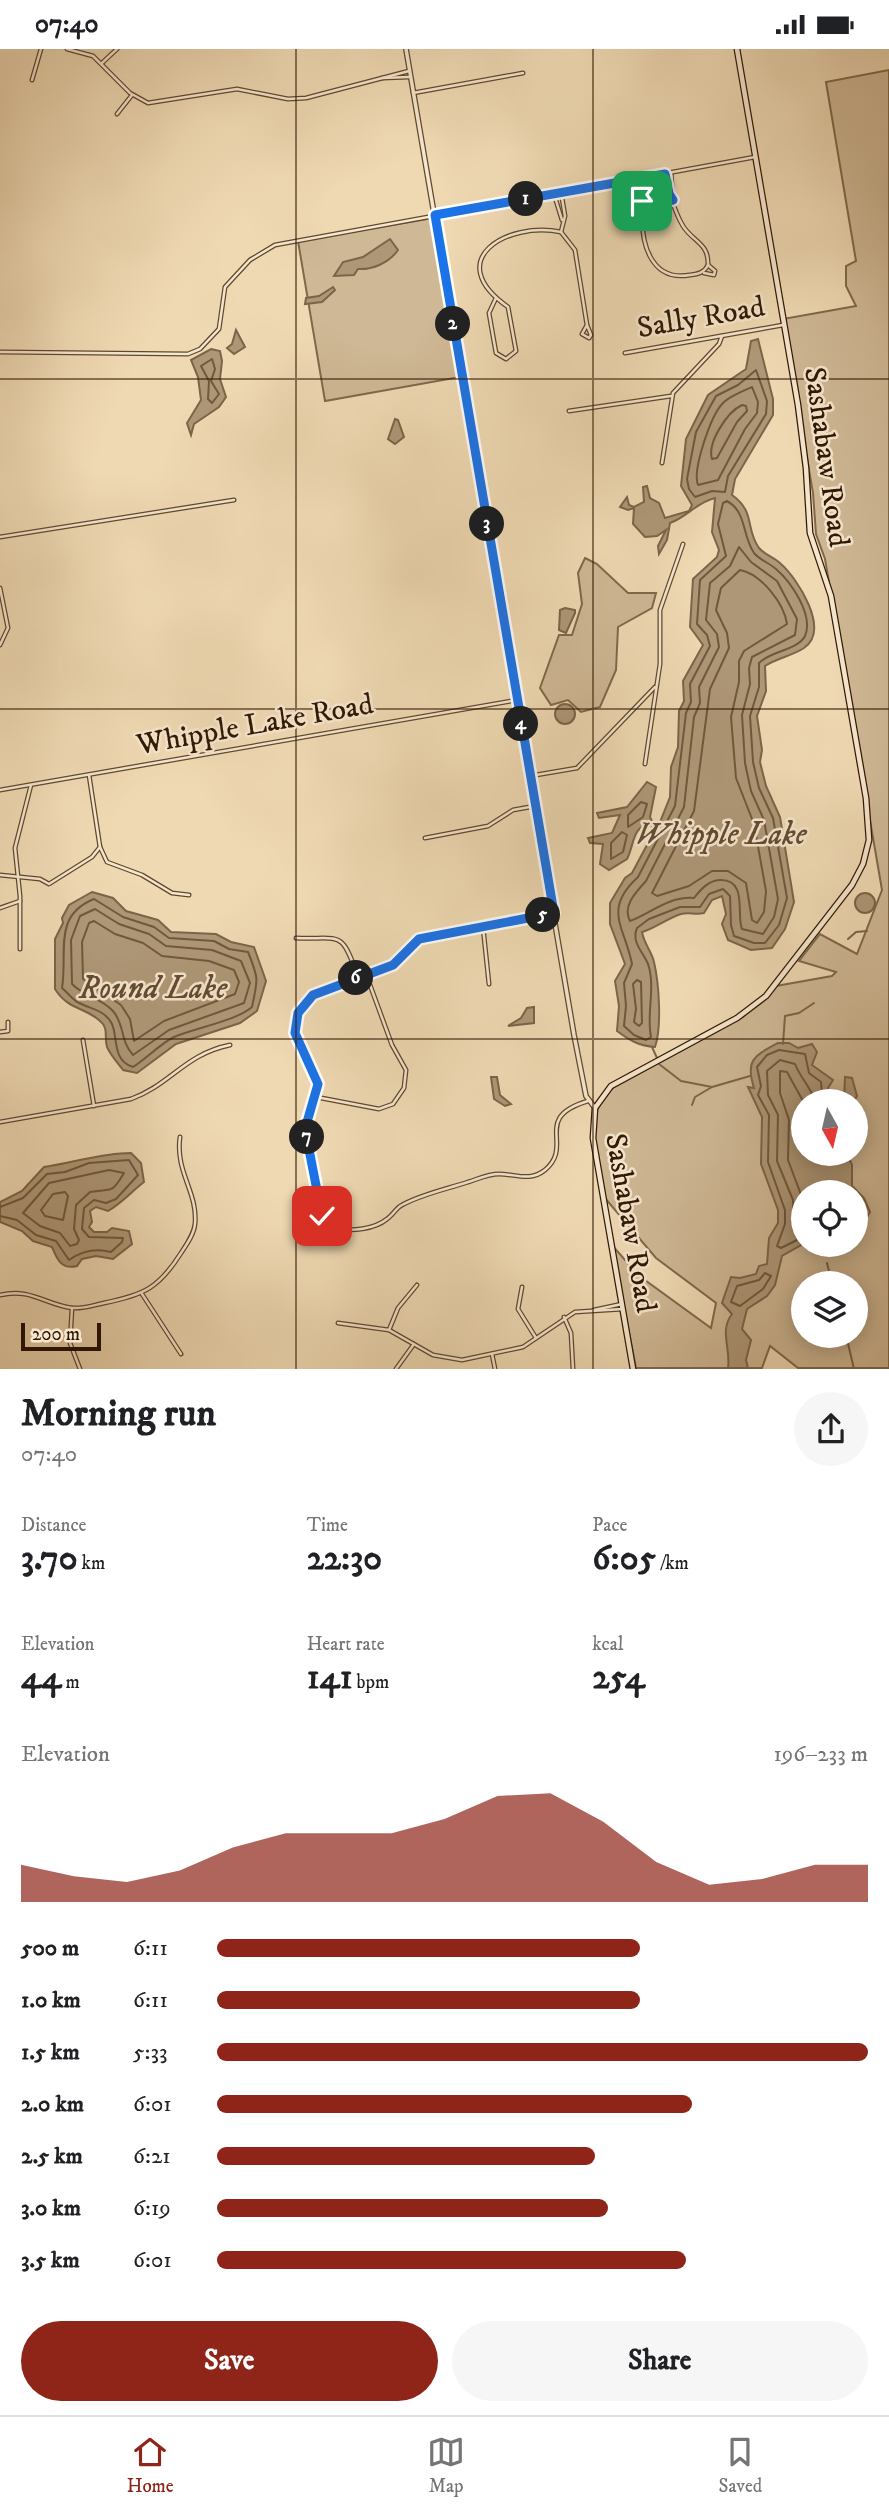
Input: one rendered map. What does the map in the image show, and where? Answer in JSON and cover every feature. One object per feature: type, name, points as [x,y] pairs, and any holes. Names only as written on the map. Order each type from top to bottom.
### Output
[{"type":"main road","name":"Sashabaw Road","points":[[634,1369],[593,1138],[595,1108],[615,1084],[737,1018],[760,1002],[851,888],[866,854],[870,827],[831,596],[810,533],[804,453],[737,49]]},
{"type":"street","points":[[32,80],[41,49]]},
{"type":"street","points":[[67,49],[87,53],[102,63],[132,95],[142,101],[155,103],[237,89],[288,99],[314,97],[410,71]]},
{"type":"street","points":[[102,63],[117,49]]},
{"type":"street","points":[[406,49],[554,913],[588,1101],[595,1108]]},
{"type":"street","points":[[413,93],[523,73]]},
{"type":"street","points":[[382,78],[411,77]]},
{"type":"street","points":[[117,114],[132,95]]},
{"type":"street","points":[[0,352],[194,352],[219,329],[225,286],[268,247],[289,240],[755,157]]},
{"type":"street","points":[[671,173],[673,200]]},
{"type":"street","points":[[665,174],[669,194],[682,225],[705,247],[708,265],[715,271],[710,277],[703,272]]},
{"type":"street","points":[[561,192],[561,232],[575,250],[587,325]]},
{"type":"street","points":[[554,194],[562,221]]},
{"type":"street","points":[[642,212],[636,208],[637,202],[647,205],[673,200]]},
{"type":"street","points":[[557,206],[563,205]]},
{"type":"street","points":[[647,205],[642,212],[648,249],[657,270],[674,277],[703,272],[708,265]]},
{"type":"street","points":[[496,298],[489,313],[496,353],[506,359],[516,351],[508,307],[484,286],[480,276],[482,257],[487,249],[504,237],[538,231],[561,232]]},
{"type":"street","name":"Sally Road","points":[[625,353],[784,325]]},
{"type":"street","points":[[663,463],[671,396],[719,344],[722,336]]},
{"type":"street","points":[[569,411],[671,396]]},
{"type":"street","points":[[0,537],[234,500]]},
{"type":"street","points":[[645,764],[660,664],[660,610],[683,544]]},
{"type":"street","points":[[0,588],[8,628],[0,645]]},
{"type":"street","points":[[530,776],[577,768],[647,692],[656,687]]},
{"type":"street","name":"Whipple Lake Road","points":[[0,790],[517,700]]},
{"type":"street","points":[[89,775],[100,847],[110,864],[135,871],[172,893],[189,895]]},
{"type":"street","points":[[20,949],[16,839],[32,785]]},
{"type":"street","points":[[425,838],[488,826],[508,812],[535,806]]},
{"type":"street","points":[[0,875],[40,879],[49,884],[92,857],[100,847]]},
{"type":"street","points":[[0,908],[20,901]]},
{"type":"street","points":[[554,913],[419,939],[396,963],[313,995],[298,1013],[296,1038],[318,1084],[305,1129],[319,1208],[325,1222],[347,1230],[379,1224],[402,1205],[490,1175],[527,1177],[539,1174],[550,1165],[554,1155],[556,1124],[561,1114],[570,1107],[588,1101]]},
{"type":"street","points":[[483,927],[489,984]]},
{"type":"street","points":[[296,938],[325,936],[340,941],[350,954],[358,977]]},
{"type":"street","points":[[316,1097],[379,1109],[393,1104],[403,1092],[406,1070],[393,1045],[366,974]]},
{"type":"street","points":[[0,1032],[8,1031],[8,1023]]},
{"type":"street","points":[[83,1040],[94,1105]]},
{"type":"street","points":[[0,1122],[131,1098],[148,1091],[192,1058],[230,1045]]},
{"type":"street","points":[[0,1295],[24,1292],[72,1308],[142,1294],[165,1277],[195,1229],[195,1201],[183,1177],[177,1155],[180,1137]]},
{"type":"street","points":[[389,1330],[398,1308],[417,1285]]},
{"type":"street","points":[[522,1287],[518,1309],[536,1338]]},
{"type":"street","points":[[142,1294],[181,1355]]},
{"type":"street","points":[[338,1324],[389,1330],[433,1355],[451,1359],[517,1349],[564,1317],[580,1311],[623,1307]]},
{"type":"street","points":[[72,1308],[70,1343],[80,1369]]},
{"type":"street","points":[[564,1317],[571,1332],[573,1369]]},
{"type":"street","points":[[396,1369],[414,1344]]},
{"type":"street","points":[[492,1354],[495,1369]]},
{"type":"shaded area","points":[[889,70],[889,1368],[798,1368],[770,1346],[762,1368],[636,1368],[612,1245],[638,1275],[711,1328],[716,1303],[656,1258],[604,1197],[594,1132],[596,1112],[605,1095],[614,1087],[743,1017],[776,986],[832,976],[836,972],[799,961],[820,934],[857,954],[882,890],[825,559],[816,534],[813,493],[783,319],[856,306],[846,286],[846,266],[856,261],[826,82]]},
{"type":"shaded area","points":[[433,218],[460,377],[325,401],[298,241]]},
{"type":"shaded area","points":[[585,558],[597,564],[628,593],[656,593],[652,608],[618,627],[616,670],[600,707],[581,712],[568,700],[551,705],[540,688],[559,635],[572,635],[582,604],[578,573]]},
{"type":"water","points":[[390,239],[398,250],[385,262],[358,269],[354,275],[334,276],[343,262],[363,257]]},
{"type":"water","points":[[333,287],[335,290],[322,302],[305,304],[306,298],[319,296]]},
{"type":"water","points":[[236,330],[245,347],[234,354],[227,348],[232,344]]},
{"type":"water","name":"Whipple Lake","points":[[758,339],[773,399],[773,415],[735,479],[732,495],[744,508],[759,548],[788,571],[802,592],[809,604],[814,629],[811,640],[804,648],[765,666],[766,691],[757,716],[762,750],[760,762],[766,786],[780,817],[794,902],[785,929],[772,948],[751,950],[728,940],[722,924],[726,914],[722,896],[712,900],[704,913],[681,914],[642,932],[654,962],[658,993],[659,1017],[655,1047],[634,1042],[617,1031],[619,1006],[615,981],[625,964],[610,924],[610,903],[625,878],[632,873],[655,830],[650,824],[640,828],[627,859],[609,870],[600,864],[603,844],[590,843],[588,838],[612,833],[620,815],[599,818],[597,813],[627,807],[647,782],[656,787],[650,817],[653,823],[660,822],[670,797],[671,767],[678,747],[679,711],[684,701],[683,681],[703,645],[690,627],[693,579],[717,557],[719,550],[712,532],[715,498],[670,523],[667,540],[659,554],[658,546],[666,530],[657,536],[645,537],[633,524],[634,508],[628,510],[620,507],[627,497],[629,505],[634,507],[644,502],[643,487],[647,486],[650,498],[659,503],[665,518],[689,511],[692,505],[681,486],[686,439],[708,395],[746,369],[751,341]]},
{"type":"water","points":[[211,349],[220,351],[220,379],[226,397],[219,407],[194,424],[191,435],[187,423],[201,400],[198,377],[191,360]]},
{"type":"water","points":[[395,419],[398,420],[404,437],[395,444],[388,439]]},
{"type":"water","points":[[560,610],[575,610],[566,633],[559,630]]},
{"type":"water","points":[[565,704],[572,707],[575,714],[572,721],[565,724],[558,721],[555,714],[558,707]]},
{"type":"water","name":"Round Lake","points":[[92,892],[113,898],[126,911],[158,920],[171,932],[216,934],[231,942],[254,947],[266,981],[257,1011],[240,1023],[176,1044],[137,1073],[123,1070],[107,1047],[103,1024],[94,1016],[65,1001],[55,989],[55,939],[63,923],[62,918],[69,905]]},
{"type":"water","points":[[865,893],[872,896],[875,903],[872,910],[865,913],[858,910],[855,903],[858,896]]},
{"type":"water","points":[[534,1007],[534,1023],[508,1026],[521,1018],[527,1008]]},
{"type":"water","points":[[778,1043],[789,1043],[798,1048],[812,1044],[817,1052],[812,1065],[833,1080],[828,1089],[791,1089],[791,1166],[852,1166],[852,1180],[791,1180],[791,1251],[782,1256],[775,1285],[767,1296],[747,1309],[742,1329],[751,1340],[746,1360],[748,1368],[728,1368],[726,1327],[732,1314],[722,1303],[731,1277],[756,1274],[759,1266],[767,1264],[769,1238],[778,1223],[778,1210],[761,1164],[762,1117],[748,1087],[754,1088],[751,1065],[763,1052]]},
{"type":"water","points":[[491,1077],[497,1077],[500,1095],[511,1104],[505,1106],[494,1099]]},
{"type":"water","points":[[845,1077],[852,1078],[855,1089],[844,1089]]},
{"type":"water","points":[[131,1153],[141,1163],[144,1182],[108,1211],[96,1207],[90,1211],[92,1222],[89,1227],[94,1232],[107,1232],[112,1228],[129,1231],[132,1244],[113,1259],[96,1256],[82,1259],[77,1266],[63,1265],[52,1247],[33,1241],[22,1231],[0,1222],[0,1202],[22,1191],[44,1167],[98,1156]]},
{"type":"waterway","points":[[848,939],[856,932],[867,931]]},
{"type":"waterway","points":[[783,1044],[785,1016],[799,1013],[814,1003]]},
{"type":"waterway","points":[[652,1047],[657,1058]]},
{"type":"waterway","points":[[659,1064],[681,1081],[712,1087]]},
{"type":"waterway","points":[[692,1105],[695,1097],[712,1087],[750,1076]]},
{"type":"waterway","points":[[827,1263],[829,1271]]},
{"type":"waterway","points":[[849,1348],[854,1369]]},
{"type":"route","points":[[322,1216],[305,1129],[306,1120],[315,1102],[318,1084],[310,1063],[298,1045],[295,1033],[296,1019],[304,1003],[321,991],[393,965],[414,941],[419,939],[554,913],[435,215],[665,174],[673,200],[647,205],[642,201]]}]
